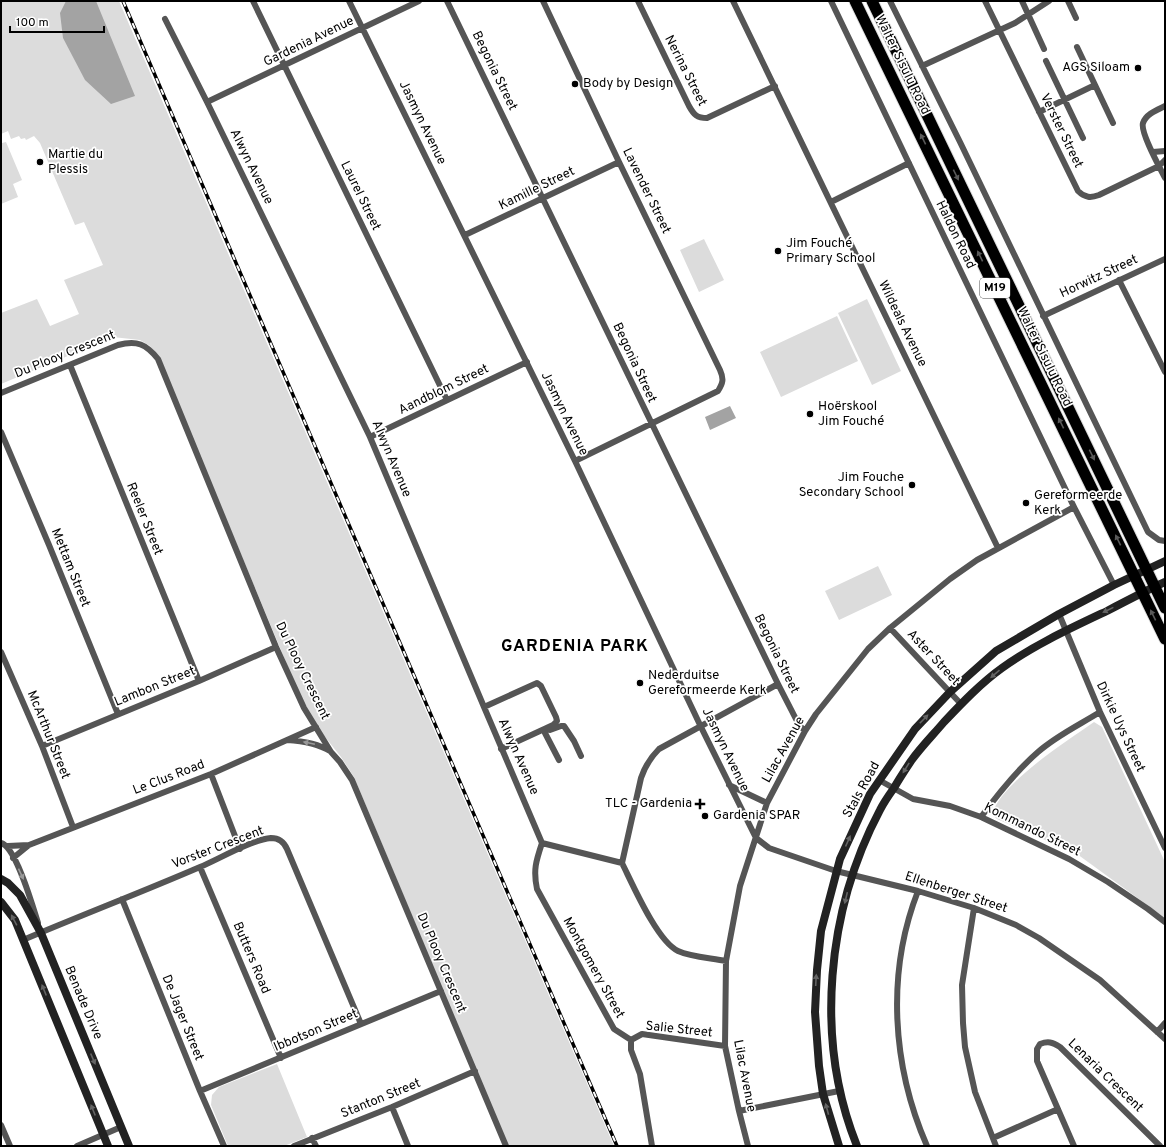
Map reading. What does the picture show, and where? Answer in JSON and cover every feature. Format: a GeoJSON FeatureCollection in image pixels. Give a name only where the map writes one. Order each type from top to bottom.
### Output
{"type":"FeatureCollection","features":[{"type":"Feature","properties":{"kind":"highway","name":"Walter Sisulu Road"},"geometry":{"type":"LineString","coordinates":[[856,1],[1165,639]]}},
{"type":"Feature","properties":{"kind":"highway","name":"Walter Sisulu Road"},"geometry":{"type":"LineString","coordinates":[[872,1],[1134,544],[1147,570],[1160,584],[1165,608]]}},
{"type":"Feature","properties":{"kind":"street","name":"Laurel Street"},"geometry":{"type":"LineString","coordinates":[[253,1],[447,400]]}},
{"type":"Feature","properties":{"kind":"street","name":"Jasmyn Avenue"},"geometry":{"type":"LineString","coordinates":[[349,1],[575,461],[701,727],[756,838]]}},
{"type":"Feature","properties":{"kind":"street","name":"Gardenia Avenue"},"geometry":{"type":"LineString","coordinates":[[207,102],[419,1]]}},
{"type":"Feature","properties":{"kind":"street","name":"Begonia Street"},"geometry":{"type":"LineString","coordinates":[[447,1],[778,684],[799,725],[805,731]]}},
{"type":"Feature","properties":{"kind":"street","name":"Lavender Street"},"geometry":{"type":"LineString","coordinates":[[543,1],[720,370],[723,380],[718,391],[651,424]]}},
{"type":"Feature","properties":{"kind":"street","name":"Nerina Street"},"geometry":{"type":"LineString","coordinates":[[638,1],[689,106],[699,118],[707,118],[775,86]]}},
{"type":"Feature","properties":{"kind":"street","name":"Wildeals Avenue"},"geometry":{"type":"LineString","coordinates":[[733,1],[998,548]]}},
{"type":"Feature","properties":{"kind":"street","name":"Haldon Road"},"geometry":{"type":"LineString","coordinates":[[831,1],[1074,507],[1114,585]]}},
{"type":"Feature","properties":{"kind":"street"},"geometry":{"type":"LineString","coordinates":[[890,1],[960,142],[1148,532],[1153,537],[1165,541]]}},
{"type":"Feature","properties":{"kind":"street","name":"Verster Street"},"geometry":{"type":"LineString","coordinates":[[985,1],[998,31],[1078,191],[1082,195],[1094,197],[1158,166]]}},
{"type":"Feature","properties":{"kind":"street"},"geometry":{"type":"LineString","coordinates":[[1022,1],[1044,49]]}},
{"type":"Feature","properties":{"kind":"street"},"geometry":{"type":"LineString","coordinates":[[922,66],[1015,23],[1049,1]]}},
{"type":"Feature","properties":{"kind":"street"},"geometry":{"type":"LineString","coordinates":[[1068,1],[1076,18]]}},
{"type":"Feature","properties":{"kind":"street","name":"Alwyn Avenue"},"geometry":{"type":"LineString","coordinates":[[165,19],[370,437],[542,842]]}},
{"type":"Feature","properties":{"kind":"street"},"geometry":{"type":"LineString","coordinates":[[1077,47],[1113,123]]}},
{"type":"Feature","properties":{"kind":"street"},"geometry":{"type":"LineString","coordinates":[[1046,61],[1083,138]]}},
{"type":"Feature","properties":{"kind":"street"},"geometry":{"type":"LineString","coordinates":[[1039,112],[1095,85]]}},
{"type":"Feature","properties":{"kind":"street"},"geometry":{"type":"LineString","coordinates":[[1165,106],[1148,116],[1143,125],[1144,132],[1158,166],[1165,178]]}},
{"type":"Feature","properties":{"kind":"street"},"geometry":{"type":"LineString","coordinates":[[1153,152],[1165,151]]}},
{"type":"Feature","properties":{"kind":"street"},"geometry":{"type":"LineString","coordinates":[[1158,166],[1165,160]]}},
{"type":"Feature","properties":{"kind":"street","name":"Kamille Street"},"geometry":{"type":"LineString","coordinates":[[465,236],[619,162]]}},
{"type":"Feature","properties":{"kind":"street"},"geometry":{"type":"LineString","coordinates":[[831,202],[909,163]]}},
{"type":"Feature","properties":{"kind":"street","name":"Horwitz Street"},"geometry":{"type":"LineString","coordinates":[[1043,316],[1165,258]]}},
{"type":"Feature","properties":{"kind":"street"},"geometry":{"type":"LineString","coordinates":[[1119,280],[1165,372]]}},
{"type":"Feature","properties":{"kind":"street","name":"Du Plooy Crescent"},"geometry":{"type":"LineString","coordinates":[[1,393],[128,342],[146,346],[158,358],[276,647],[304,708],[331,752],[352,780],[506,1146]]}},
{"type":"Feature","properties":{"kind":"street","name":"Aandblom Street"},"geometry":{"type":"LineString","coordinates":[[370,437],[526,362]]}},
{"type":"Feature","properties":{"kind":"street","name":"Reeler Street"},"geometry":{"type":"LineString","coordinates":[[70,365],[199,681]]}},
{"type":"Feature","properties":{"kind":"street"},"geometry":{"type":"LineString","coordinates":[[575,461],[651,424]]}},
{"type":"Feature","properties":{"kind":"street","name":"Mettam Street"},"geometry":{"type":"LineString","coordinates":[[1,432],[50,545],[118,714]]}},
{"type":"Feature","properties":{"kind":"street","name":"Lilac Avenue"},"geometry":{"type":"LineString","coordinates":[[748,1146],[725,1046],[726,960],[740,886],[767,803],[805,731],[816,714],[868,650],[890,628],[950,579],[977,560],[1074,507]]}},
{"type":"Feature","properties":{"kind":"street","name":"Stals Road"},"geometry":{"type":"LineString","coordinates":[[839,1146],[823,1094],[816,1039],[816,970],[821,931],[836,871],[857,821],[879,780],[914,728],[950,692],[996,651],[1059,614],[1114,585],[1165,561]]}},
{"type":"Feature","properties":{"kind":"street","name":"Stals Road"},"geometry":{"type":"LineString","coordinates":[[857,1146],[839,1091],[833,1052],[831,1014],[832,984],[839,928],[852,874],[880,809],[911,761],[961,704],[1001,669],[1027,652],[1066,630],[1160,584]]}},
{"type":"Feature","properties":{"kind":"street","name":"Dirkie Uys Street"},"geometry":{"type":"LineString","coordinates":[[1059,614],[1100,712],[1165,848]]}},
{"type":"Feature","properties":{"kind":"street","name":"Aster Street"},"geometry":{"type":"LineString","coordinates":[[890,628],[961,704]]}},
{"type":"Feature","properties":{"kind":"street","name":"Lambon Street"},"geometry":{"type":"LineString","coordinates":[[42,746],[199,681],[276,647]]}},
{"type":"Feature","properties":{"kind":"street","name":"McArthur Street"},"geometry":{"type":"LineString","coordinates":[[1,652],[42,746],[73,827]]}},
{"type":"Feature","properties":{"kind":"street"},"geometry":{"type":"LineString","coordinates":[[484,707],[537,683],[542,686],[556,717],[557,721],[553,725],[502,750]]}},
{"type":"Feature","properties":{"kind":"street"},"geometry":{"type":"LineString","coordinates":[[726,960],[678,951],[666,942],[658,931],[622,863],[641,778],[647,762],[659,749],[778,684]]}},
{"type":"Feature","properties":{"kind":"street"},"geometry":{"type":"LineString","coordinates":[[981,817],[1006,784],[1038,752],[1100,712]]}},
{"type":"Feature","properties":{"kind":"street"},"geometry":{"type":"LineString","coordinates":[[502,750],[560,726],[564,726],[574,741],[581,756]]}},
{"type":"Feature","properties":{"kind":"street","name":"Le Clus Road"},"geometry":{"type":"LineString","coordinates":[[13,858],[29,845],[211,774],[316,727]]}},
{"type":"Feature","properties":{"kind":"street"},"geometry":{"type":"LineString","coordinates":[[545,733],[559,760]]}},
{"type":"Feature","properties":{"kind":"street"},"geometry":{"type":"LineString","coordinates":[[285,740],[309,742],[324,747],[331,752]]}},
{"type":"Feature","properties":{"kind":"street"},"geometry":{"type":"LineString","coordinates":[[211,774],[240,849]]}},
{"type":"Feature","properties":{"kind":"street","name":"Kommando Street"},"geometry":{"type":"LineString","coordinates":[[879,780],[913,799],[950,806],[981,817],[1069,859],[1108,882],[1165,922]]}},
{"type":"Feature","properties":{"kind":"street"},"geometry":{"type":"LineString","coordinates":[[729,784],[767,803]]}},
{"type":"Feature","properties":{"kind":"street","name":"Vorster Crescent"},"geometry":{"type":"LineString","coordinates":[[23,940],[240,849],[269,838],[275,838],[285,844],[361,1024]]}},
{"type":"Feature","properties":{"kind":"street","name":"Ellenberger Street"},"geometry":{"type":"LineString","coordinates":[[756,838],[769,848],[836,871],[918,891],[974,908],[1016,925],[1039,938],[1100,980],[1165,1039]]}},
{"type":"Feature","properties":{"kind":"street"},"geometry":{"type":"LineString","coordinates":[[542,842],[622,863]]}},
{"type":"Feature","properties":{"kind":"street","name":"Montgomery Street"},"geometry":{"type":"LineString","coordinates":[[542,842],[535,863],[534,876],[537,889],[614,1029],[631,1040]]}},
{"type":"Feature","properties":{"kind":"street"},"geometry":{"type":"LineString","coordinates":[[1,843],[8,846],[29,894],[41,933]]}},
{"type":"Feature","properties":{"kind":"street","name":"Le Clus Road"},"geometry":{"type":"LineString","coordinates":[[8,846],[29,845]]}},
{"type":"Feature","properties":{"kind":"street","name":"Butters Road"},"geometry":{"type":"LineString","coordinates":[[200,867],[281,1058]]}},
{"type":"Feature","properties":{"kind":"street","name":"Benade Drive"},"geometry":{"type":"LineString","coordinates":[[1,879],[20,894],[41,933],[129,1146]]}},
{"type":"Feature","properties":{"kind":"street"},"geometry":{"type":"LineString","coordinates":[[918,891],[911,908],[900,958],[897,1010],[906,1086],[927,1146]]}},
{"type":"Feature","properties":{"kind":"street","name":"De Jager Street"},"geometry":{"type":"LineString","coordinates":[[122,898],[200,1091],[224,1146]]}},
{"type":"Feature","properties":{"kind":"street"},"geometry":{"type":"LineString","coordinates":[[1,902],[15,920],[108,1146]]}},
{"type":"Feature","properties":{"kind":"street"},"geometry":{"type":"LineString","coordinates":[[974,908],[962,985],[965,1047],[975,1092],[996,1146]]}},
{"type":"Feature","properties":{"kind":"street","name":"Ibbotson Street"},"geometry":{"type":"LineString","coordinates":[[200,1091],[441,991]]}},
{"type":"Feature","properties":{"kind":"street"},"geometry":{"type":"LineString","coordinates":[[1157,1032],[1165,1023]]}},
{"type":"Feature","properties":{"kind":"street","name":"Salie Street"},"geometry":{"type":"LineString","coordinates":[[631,1040],[642,1034],[725,1046]]}},
{"type":"Feature","properties":{"kind":"street"},"geometry":{"type":"LineString","coordinates":[[631,1040],[631,1050],[640,1074],[652,1146]]}},
{"type":"Feature","properties":{"kind":"street","name":"Lenaria Crescent"},"geometry":{"type":"LineString","coordinates":[[1074,1146],[1037,1061],[1037,1050],[1040,1044],[1053,1042],[1060,1047],[1161,1146],[1165,1144]]}},
{"type":"Feature","properties":{"kind":"street","name":"Stanton Street"},"geometry":{"type":"LineString","coordinates":[[294,1146],[392,1107],[475,1071]]}},
{"type":"Feature","properties":{"kind":"street"},"geometry":{"type":"LineString","coordinates":[[739,1111],[839,1091]]}},
{"type":"Feature","properties":{"kind":"street"},"geometry":{"type":"LineString","coordinates":[[392,1107],[408,1146]]}},
{"type":"Feature","properties":{"kind":"street"},"geometry":{"type":"LineString","coordinates":[[993,1138],[1058,1109]]}},
{"type":"Feature","properties":{"kind":"street"},"geometry":{"type":"LineString","coordinates":[[1,1125],[10,1146]]}},
{"type":"Feature","properties":{"kind":"street"},"geometry":{"type":"LineString","coordinates":[[77,1146],[121,1128]]}},
{"type":"Feature","properties":{"kind":"street"},"geometry":{"type":"LineString","coordinates":[[312,1138],[316,1146]]}},
{"type":"Feature","properties":{"kind":"shaded area"},"geometry":{"type":"Polygon","coordinates":[[[1,1],[119,1],[614,1146],[508,1146],[354,777],[306,710],[159,358],[150,346],[140,340],[113,337],[1,384],[1,313],[37,299],[50,326],[79,314],[64,280],[103,265],[84,222],[75,225],[40,143],[34,136],[26,140],[25,138],[21,139],[19,136],[11,139],[8,131],[1,134],[1,1]]]}},
{"type":"Feature","properties":{"kind":"shaded area"},"geometry":{"type":"Polygon","coordinates":[[[66,1],[96,1],[135,96],[111,104],[85,80],[63,38],[60,13],[66,1]]]}},
{"type":"Feature","properties":{"kind":"shaded area"},"geometry":{"type":"Polygon","coordinates":[[[1,141],[2,143],[6,142],[22,180],[13,184],[18,197],[1,204],[1,141]]]}},
{"type":"Feature","properties":{"kind":"shaded area"},"geometry":{"type":"Polygon","coordinates":[[[704,239],[724,280],[699,292],[680,250],[704,239]]]}},
{"type":"Feature","properties":{"kind":"shaded area"},"geometry":{"type":"Polygon","coordinates":[[[867,299],[901,371],[872,385],[838,313],[867,299]]]}},
{"type":"Feature","properties":{"kind":"shaded area"},"geometry":{"type":"Polygon","coordinates":[[[837,316],[858,361],[781,397],[760,352],[837,316]]]}},
{"type":"Feature","properties":{"kind":"shaded area"},"geometry":{"type":"Polygon","coordinates":[[[730,406],[736,418],[710,430],[705,417],[730,406]]]}},
{"type":"Feature","properties":{"kind":"shaded area"},"geometry":{"type":"Polygon","coordinates":[[[878,566],[892,595],[839,620],[825,591],[878,566]]]}},
{"type":"Feature","properties":{"kind":"shaded area"},"geometry":{"type":"Polygon","coordinates":[[[1094,722],[1102,727],[1165,862],[1165,918],[1077,854],[997,819],[992,814],[998,801],[1022,776],[1052,751],[1094,722]]]}},
{"type":"Feature","properties":{"kind":"shaded area"},"geometry":{"type":"Polygon","coordinates":[[[277,1064],[307,1137],[284,1146],[228,1146],[211,1105],[212,1095],[219,1087],[277,1064]]]}},
{"type":"Feature","properties":{"kind":"railway"},"geometry":{"type":"LineString","coordinates":[[123,1],[617,1146]]}},
{"type":"Feature","properties":{"kind":"place","name":"AGS Siloam"},"geometry":{"type":"Point","coordinates":[1138,68]}},
{"type":"Feature","properties":{"kind":"place","name":"Body by Design"},"geometry":{"type":"Point","coordinates":[575,84]}},
{"type":"Feature","properties":{"kind":"place","name":"Martie du Plessis"},"geometry":{"type":"Point","coordinates":[40,162]}},
{"type":"Feature","properties":{"kind":"place","name":"Jim Fouché Primary School"},"geometry":{"type":"Point","coordinates":[778,251]}},
{"type":"Feature","properties":{"kind":"place","name":"Hoërskool Jim Fouché"},"geometry":{"type":"Point","coordinates":[810,414]}},
{"type":"Feature","properties":{"kind":"place","name":"Jim Fouche Secondary School"},"geometry":{"type":"Point","coordinates":[912,485]}},
{"type":"Feature","properties":{"kind":"place","name":"Gereformeerde Kerk"},"geometry":{"type":"Point","coordinates":[1026,503]}},
{"type":"Feature","properties":{"kind":"place","name":"Nederduitse Gereformeerde Kerk"},"geometry":{"type":"Point","coordinates":[640,683]}},
{"type":"Feature","properties":{"kind":"place","name":"TLC - Gardenia"},"geometry":{"type":"Point","coordinates":[700,804]}},
{"type":"Feature","properties":{"kind":"place","name":"Gardenia SPAR"},"geometry":{"type":"Point","coordinates":[705,816]}},
{"type":"Feature","properties":{"kind":"district","name":"GARDENIA PARK"},"geometry":{"type":"Point","coordinates":[575,647]}}]}
